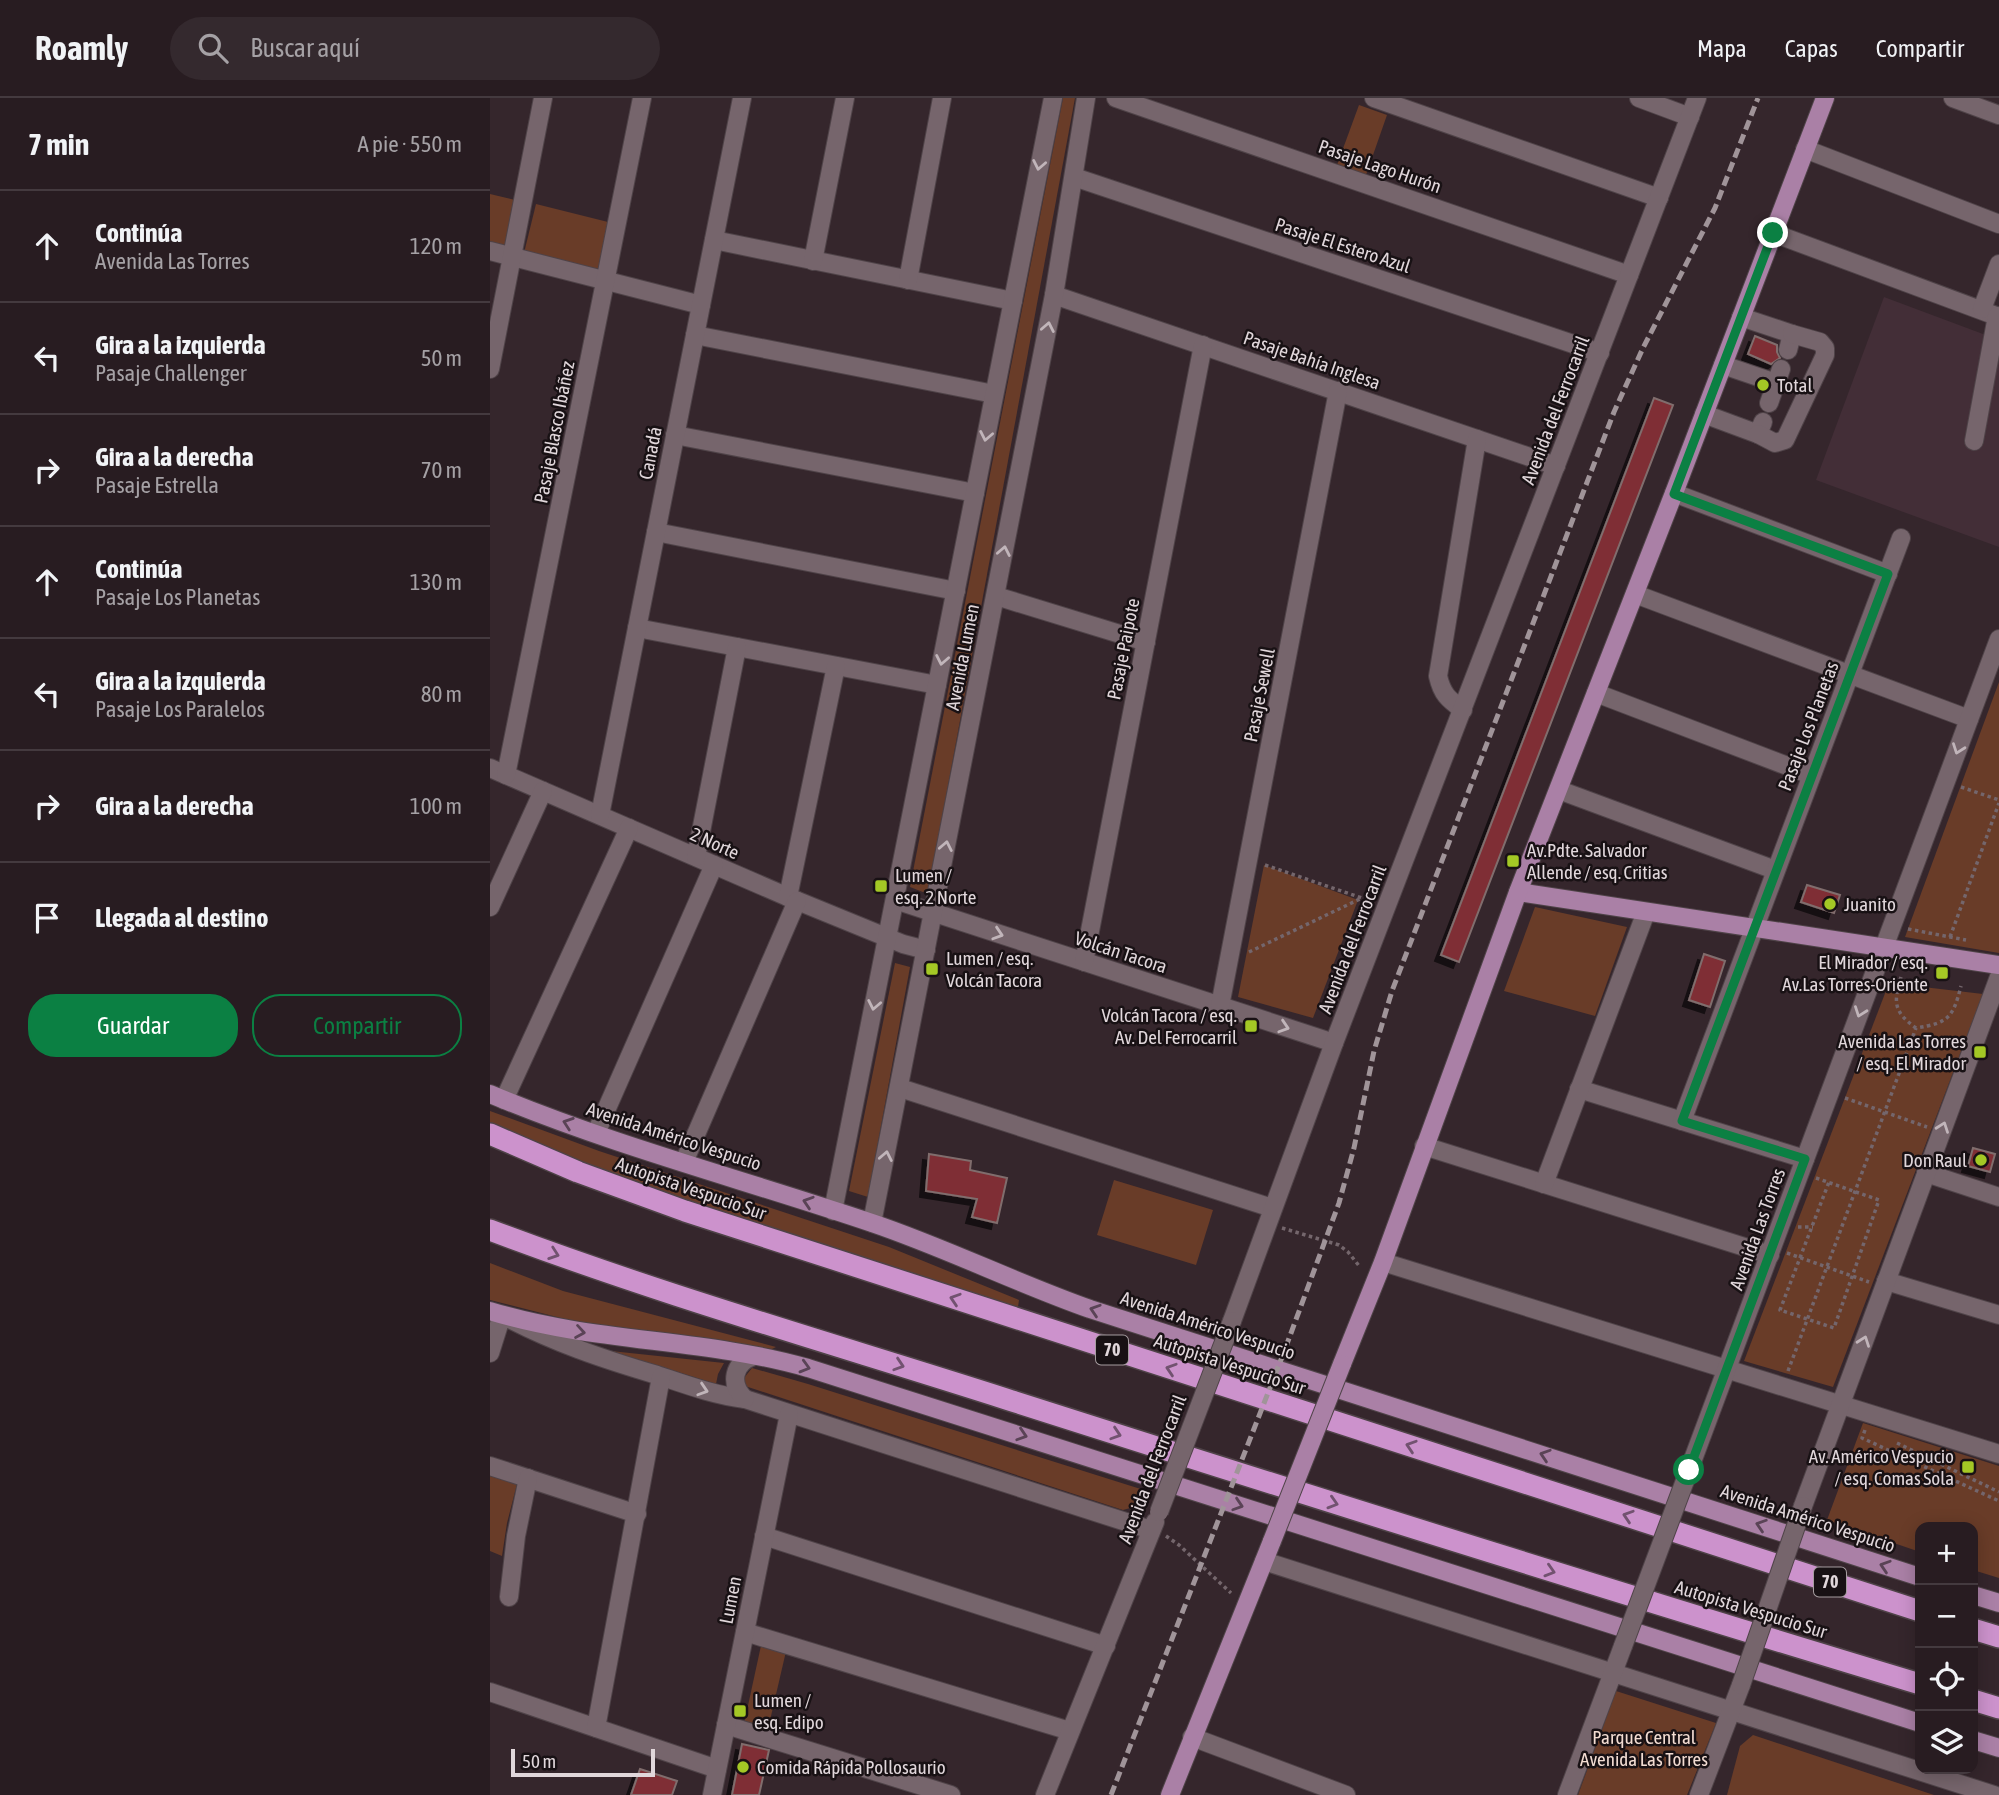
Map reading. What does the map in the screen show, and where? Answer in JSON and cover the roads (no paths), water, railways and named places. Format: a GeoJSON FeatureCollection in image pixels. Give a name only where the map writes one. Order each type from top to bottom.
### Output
{"type":"FeatureCollection","features":[{"type":"Feature","properties":{"kind":"highway","name":"Autopista Vespucio Sur"},"geometry":{"type":"LineString","coordinates":[[490,1134],[578,1172],[685,1212],[1915,1609]]}},
{"type":"Feature","properties":{"kind":"highway","name":"Autopista Vespucio Sur"},"geometry":{"type":"LineString","coordinates":[[490,1230],[613,1275],[1612,1591],[1915,1682]]}},
{"type":"Feature","properties":{"kind":"highway"},"geometry":{"type":"LineString","coordinates":[[1978,1631],[1999,1637]]}},
{"type":"Feature","properties":{"kind":"highway"},"geometry":{"type":"LineString","coordinates":[[1978,1702],[1999,1708]]}},
{"type":"Feature","properties":{"kind":"main road"},"geometry":{"type":"LineString","coordinates":[[1170,1795],[1375,1281],[1518,892],[1825,98]]}},
{"type":"Feature","properties":{"kind":"main road"},"geometry":{"type":"LineString","coordinates":[[1518,892],[1999,965]]}},
{"type":"Feature","properties":{"kind":"main road","name":"Avenida Américo Vespucio"},"geometry":{"type":"LineString","coordinates":[[497,1097],[596,1133],[872,1223],[1090,1309],[1915,1575]]}},
{"type":"Feature","properties":{"kind":"main road"},"geometry":{"type":"LineString","coordinates":[[496,1313],[591,1334],[781,1360],[1915,1721]]}},
{"type":"Feature","properties":{"kind":"main road"},"geometry":{"type":"LineString","coordinates":[[1978,1597],[1999,1603]]}},
{"type":"Feature","properties":{"kind":"main road"},"geometry":{"type":"LineString","coordinates":[[1978,1742],[1999,1748]]}},
{"type":"Feature","properties":{"kind":"street"},"geometry":{"type":"LineString","coordinates":[[490,369],[544,98]]}},
{"type":"Feature","properties":{"kind":"street","name":"Pasaje Blasco Ibáñez"},"geometry":{"type":"LineString","coordinates":[[498,771],[642,98]]}},
{"type":"Feature","properties":{"kind":"street","name":"Canadá"},"geometry":{"type":"LineString","coordinates":[[600,815],[741,98]]}},
{"type":"Feature","properties":{"kind":"street"},"geometry":{"type":"LineString","coordinates":[[813,261],[845,98]]}},
{"type":"Feature","properties":{"kind":"street"},"geometry":{"type":"LineString","coordinates":[[908,280],[942,98]]}},
{"type":"Feature","properties":{"kind":"street","name":"Avenida Lumen"},"geometry":{"type":"LineString","coordinates":[[833,1210],[1053,98]]}},
{"type":"Feature","properties":{"kind":"street","name":"Avenida Lumen"},"geometry":{"type":"LineString","coordinates":[[872,1223],[1054,295],[1086,98]]}},
{"type":"Feature","properties":{"kind":"street","name":"Pasaje Lago Hurón"},"geometry":{"type":"LineString","coordinates":[[1116,98],[1629,275]]}},
{"type":"Feature","properties":{"kind":"street"},"geometry":{"type":"LineString","coordinates":[[1374,98],[1659,198]]}},
{"type":"Feature","properties":{"kind":"street"},"geometry":{"type":"LineString","coordinates":[[1639,98],[1690,117]]}},
{"type":"Feature","properties":{"kind":"street","name":"Avenida del Ferrocarril"},"geometry":{"type":"LineString","coordinates":[[1045,1795],[1159,1512],[1334,1043],[1697,98]]}},
{"type":"Feature","properties":{"kind":"street"},"geometry":{"type":"LineString","coordinates":[[1953,98],[1999,115]]}},
{"type":"Feature","properties":{"kind":"street"},"geometry":{"type":"LineString","coordinates":[[1805,149],[1999,224]]}},
{"type":"Feature","properties":{"kind":"street","name":"Pasaje El Estero Azul"},"geometry":{"type":"LineString","coordinates":[[1074,177],[1600,353]]}},
{"type":"Feature","properties":{"kind":"street"},"geometry":{"type":"LineString","coordinates":[[1773,233],[1993,314]]}},
{"type":"Feature","properties":{"kind":"street"},"geometry":{"type":"LineString","coordinates":[[713,240],[1013,301]]}},
{"type":"Feature","properties":{"kind":"street"},"geometry":{"type":"LineString","coordinates":[[490,251],[701,305]]}},
{"type":"Feature","properties":{"kind":"street"},"geometry":{"type":"LineString","coordinates":[[1974,442],[1999,264]]}},
{"type":"Feature","properties":{"kind":"street","name":"Pasaje Bahía Inglesa"},"geometry":{"type":"LineString","coordinates":[[1054,295],[1556,466]]}},
{"type":"Feature","properties":{"kind":"street"},"geometry":{"type":"LineString","coordinates":[[1704,414],[1760,428],[1775,443],[1785,440],[1825,355],[1825,348],[1819,342],[1790,342],[1741,317]]}},
{"type":"Feature","properties":{"kind":"street"},"geometry":{"type":"LineString","coordinates":[[695,335],[995,394]]}},
{"type":"Feature","properties":{"kind":"street","name":"Pasaje Paipote"},"geometry":{"type":"LineString","coordinates":[[1084,962],[1203,345]]}},
{"type":"Feature","properties":{"kind":"street"},"geometry":{"type":"LineString","coordinates":[[1723,365],[1779,376],[1769,403]]}},
{"type":"Feature","properties":{"kind":"street","name":"Pasaje Sewell"},"geometry":{"type":"LineString","coordinates":[[1220,1006],[1338,391]]}},
{"type":"Feature","properties":{"kind":"street"},"geometry":{"type":"LineString","coordinates":[[675,435],[975,492]]}},
{"type":"Feature","properties":{"kind":"street"},"geometry":{"type":"LineString","coordinates":[[1462,710],[1445,697],[1438,676],[1477,439]]}},
{"type":"Feature","properties":{"kind":"street"},"geometry":{"type":"LineString","coordinates":[[1674,494],[1888,574]]}},
{"type":"Feature","properties":{"kind":"street"},"geometry":{"type":"LineString","coordinates":[[656,532],[956,591]]}},
{"type":"Feature","properties":{"kind":"street","name":"Pasaje Los Planetas"},"geometry":{"type":"LineString","coordinates":[[1682,1121],[1901,538]]}},
{"type":"Feature","properties":{"kind":"street"},"geometry":{"type":"LineString","coordinates":[[1635,594],[1969,719]]}},
{"type":"Feature","properties":{"kind":"street"},"geometry":{"type":"LineString","coordinates":[[996,596],[1146,642]]}},
{"type":"Feature","properties":{"kind":"street"},"geometry":{"type":"LineString","coordinates":[[637,628],[937,685]]}},
{"type":"Feature","properties":{"kind":"street","name":"Avenida Las Torres"},"geometry":{"type":"LineString","coordinates":[[1567,1795],[1999,639]]}},
{"type":"Feature","properties":{"kind":"street"},"geometry":{"type":"LineString","coordinates":[[696,857],[737,647]]}},
{"type":"Feature","properties":{"kind":"street"},"geometry":{"type":"LineString","coordinates":[[684,1162],[793,899],[836,666]]}},
{"type":"Feature","properties":{"kind":"street"},"geometry":{"type":"LineString","coordinates":[[1596,693],[1811,775]]}},
{"type":"Feature","properties":{"kind":"street","name":"2 Norte"},"geometry":{"type":"LineString","coordinates":[[498,771],[793,899],[888,938],[926,950]]}},
{"type":"Feature","properties":{"kind":"street"},"geometry":{"type":"LineString","coordinates":[[1559,790],[1775,870]]}},
{"type":"Feature","properties":{"kind":"street"},"geometry":{"type":"LineString","coordinates":[[490,907],[543,791]]}},
{"type":"Feature","properties":{"kind":"street"},"geometry":{"type":"LineString","coordinates":[[497,1097],[629,828]]}},
{"type":"Feature","properties":{"kind":"street"},"geometry":{"type":"LineString","coordinates":[[596,1133],[714,865]]}},
{"type":"Feature","properties":{"kind":"street","name":"Volcán Tacora"},"geometry":{"type":"LineString","coordinates":[[895,900],[1334,1043]]}},
{"type":"Feature","properties":{"kind":"street"},"geometry":{"type":"LineString","coordinates":[[1544,1184],[1646,912]]}},
{"type":"Feature","properties":{"kind":"street"},"geometry":{"type":"LineString","coordinates":[[1699,1795],[1741,1685],[1802,1506],[1999,977]]}},
{"type":"Feature","properties":{"kind":"street"},"geometry":{"type":"LineString","coordinates":[[900,1088],[1270,1216]]}},
{"type":"Feature","properties":{"kind":"street"},"geometry":{"type":"LineString","coordinates":[[1579,1089],[1682,1121],[1802,1166]]}},
{"type":"Feature","properties":{"kind":"street"},"geometry":{"type":"LineString","coordinates":[[1424,1146],[1771,1251]]}},
{"type":"Feature","properties":{"kind":"street"},"geometry":{"type":"LineString","coordinates":[[1926,1173],[1999,1197]]}},
{"type":"Feature","properties":{"kind":"street"},"geometry":{"type":"LineString","coordinates":[[1382,1262],[1999,1454]]}},
{"type":"Feature","properties":{"kind":"street"},"geometry":{"type":"LineString","coordinates":[[1885,1284],[1999,1315]]}},
{"type":"Feature","properties":{"kind":"street"},"geometry":{"type":"LineString","coordinates":[[490,1353],[496,1313],[570,1348],[712,1394],[745,1399],[1151,1530]]}},
{"type":"Feature","properties":{"kind":"street"},"geometry":{"type":"LineString","coordinates":[[745,1399],[737,1388],[735,1375],[741,1362],[754,1356]]}},
{"type":"Feature","properties":{"kind":"street"},"geometry":{"type":"LineString","coordinates":[[596,1728],[661,1377]]}},
{"type":"Feature","properties":{"kind":"street","name":"Lumen"},"geometry":{"type":"LineString","coordinates":[[712,1795],[789,1414]]}},
{"type":"Feature","properties":{"kind":"street"},"geometry":{"type":"LineString","coordinates":[[490,1466],[637,1514]]}},
{"type":"Feature","properties":{"kind":"street"},"geometry":{"type":"LineString","coordinates":[[509,1597],[516,1536],[528,1478]]}},
{"type":"Feature","properties":{"kind":"street"},"geometry":{"type":"LineString","coordinates":[[764,1536],[1106,1646]]}},
{"type":"Feature","properties":{"kind":"street"},"geometry":{"type":"LineString","coordinates":[[1264,1561],[1994,1795]]}},
{"type":"Feature","properties":{"kind":"street"},"geometry":{"type":"LineString","coordinates":[[745,1632],[1070,1731]]}},
{"type":"Feature","properties":{"kind":"street"},"geometry":{"type":"LineString","coordinates":[[490,1692],[717,1769]]}},
{"type":"Feature","properties":{"kind":"street"},"geometry":{"type":"LineString","coordinates":[[726,1725],[951,1795]]}},
{"type":"Feature","properties":{"kind":"street"},"geometry":{"type":"LineString","coordinates":[[1192,1737],[1346,1795]]}},
{"type":"Feature","properties":{"kind":"railway"},"geometry":{"type":"LineString","coordinates":[[1111,1795],[1284,1352],[1339,1203],[1354,1148],[1374,1051],[1392,991],[1614,412],[1643,348],[1715,208],[1758,98]]}},
{"type":"Feature","properties":{"kind":"place","name":"Total"},"geometry":{"type":"Point","coordinates":[1763,385]}},
{"type":"Feature","properties":{"kind":"place","name":"Av.Pdte. Salvador Allende / esq. Critias"},"geometry":{"type":"Point","coordinates":[1513,861]}},
{"type":"Feature","properties":{"kind":"place","name":"Lumen / esq. 2 Norte"},"geometry":{"type":"Point","coordinates":[881,886]}},
{"type":"Feature","properties":{"kind":"place","name":"Juanito"},"geometry":{"type":"Point","coordinates":[1830,904]}},
{"type":"Feature","properties":{"kind":"place","name":"Lumen / esq. Volcán Tacora"},"geometry":{"type":"Point","coordinates":[932,969]}},
{"type":"Feature","properties":{"kind":"place","name":"El Mirador / esq. Av.Las Torres-Oriente"},"geometry":{"type":"Point","coordinates":[1942,973]}},
{"type":"Feature","properties":{"kind":"place","name":"Volcán Tacora / esq. Av. Del Ferrocarril"},"geometry":{"type":"Point","coordinates":[1251,1026]}},
{"type":"Feature","properties":{"kind":"place","name":"Avenida Las Torres / esq. El Mirador"},"geometry":{"type":"Point","coordinates":[1980,1052]}},
{"type":"Feature","properties":{"kind":"place","name":"Don Raul"},"geometry":{"type":"Point","coordinates":[1981,1160]}},
{"type":"Feature","properties":{"kind":"place","name":"Av. Américo Vespucio / esq. Comas Sola"},"geometry":{"type":"Point","coordinates":[1968,1467]}},
{"type":"Feature","properties":{"kind":"place","name":"Lumen / esq. Edipo"},"geometry":{"type":"Point","coordinates":[740,1711]}},
{"type":"Feature","properties":{"kind":"place","name":"Comida Rápida Pollosaurio"},"geometry":{"type":"Point","coordinates":[743,1767]}},
{"type":"Feature","properties":{"kind":"park label","name":"Parque Central Avenida Las Torres"},"geometry":{"type":"Point","coordinates":[1644,1748]}}]}
